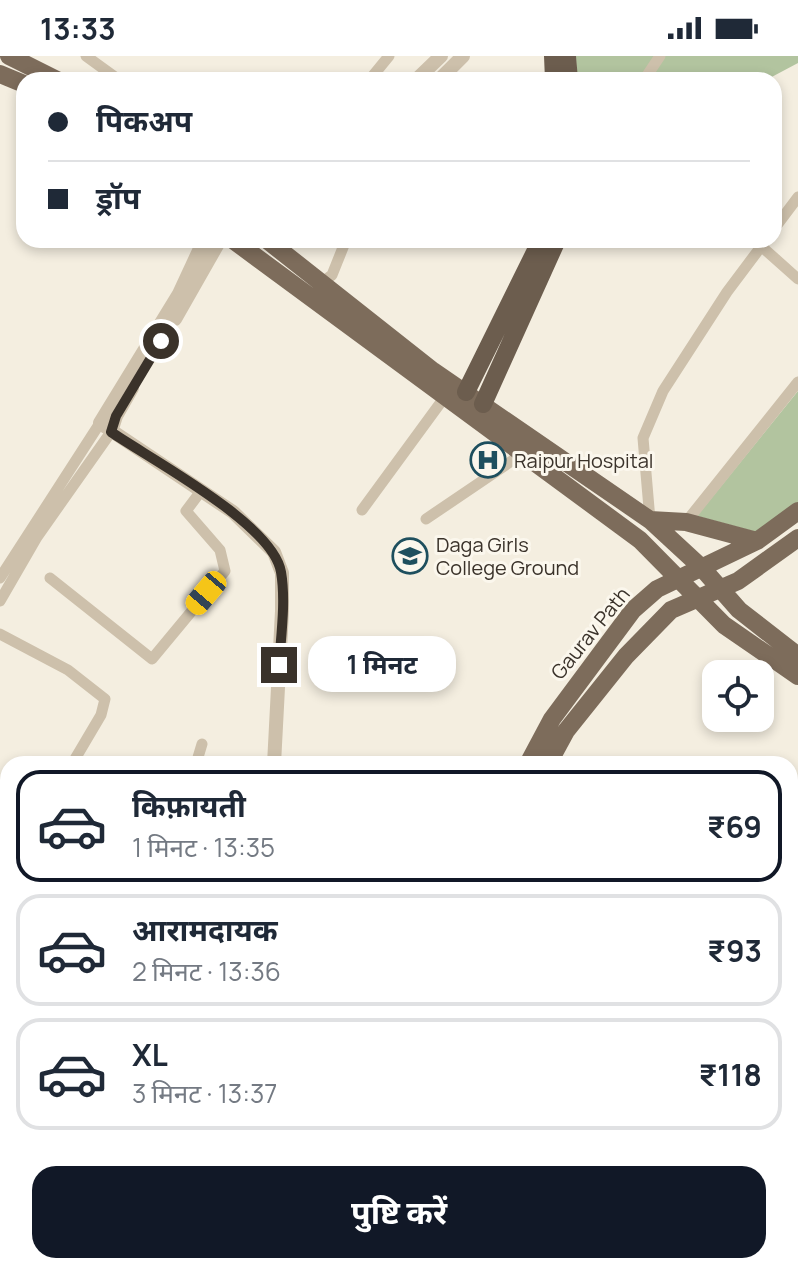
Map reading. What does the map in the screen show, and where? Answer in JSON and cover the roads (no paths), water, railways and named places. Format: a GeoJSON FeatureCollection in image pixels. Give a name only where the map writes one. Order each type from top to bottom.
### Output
{"type":"FeatureCollection","features":[{"type":"Feature","properties":{"kind":"highway"},"geometry":{"type":"LineString","coordinates":[[466,392],[537,248]]}},
{"type":"Feature","properties":{"kind":"highway"},"geometry":{"type":"LineString","coordinates":[[483,404],[553,248]]}},
{"type":"Feature","properties":{"kind":"main road"},"geometry":{"type":"LineString","coordinates":[[9,56],[41,72]]}},
{"type":"Feature","properties":{"kind":"main road"},"geometry":{"type":"LineString","coordinates":[[244,248],[647,547],[724,625],[798,676]]}},
{"type":"Feature","properties":{"kind":"main road"},"geometry":{"type":"LineString","coordinates":[[277,248],[433,371],[650,520],[702,568],[739,610],[798,656]]}},
{"type":"Feature","properties":{"kind":"main road","name":"Gaurav Path"},"geometry":{"type":"LineString","coordinates":[[532,756],[552,719],[633,610],[657,589],[757,541],[798,511]]}},
{"type":"Feature","properties":{"kind":"main road"},"geometry":{"type":"LineString","coordinates":[[650,520],[686,522],[757,541]]}},
{"type":"Feature","properties":{"kind":"main road"},"geometry":{"type":"LineString","coordinates":[[552,756],[566,731],[626,656],[671,610],[738,581],[798,538]]}},
{"type":"Feature","properties":{"kind":"main road"},"geometry":{"type":"LineString","coordinates":[[633,610],[653,573],[647,547]]}},
{"type":"Feature","properties":{"kind":"street"},"geometry":{"type":"LineString","coordinates":[[86,56],[108,72]]}},
{"type":"Feature","properties":{"kind":"street"},"geometry":{"type":"LineString","coordinates":[[376,72],[389,56]]}},
{"type":"Feature","properties":{"kind":"street"},"geometry":{"type":"LineString","coordinates":[[424,72],[441,56]]}},
{"type":"Feature","properties":{"kind":"street"},"geometry":{"type":"LineString","coordinates":[[447,72],[463,56]]}},
{"type":"Feature","properties":{"kind":"street"},"geometry":{"type":"LineString","coordinates":[[782,218],[798,197]]}},
{"type":"Feature","properties":{"kind":"street"},"geometry":{"type":"LineString","coordinates":[[0,601],[106,427],[179,294],[200,248]]}},
{"type":"Feature","properties":{"kind":"street"},"geometry":{"type":"LineString","coordinates":[[0,578],[116,416],[216,248]]}},
{"type":"Feature","properties":{"kind":"street"},"geometry":{"type":"LineString","coordinates":[[320,284],[332,275],[343,248]]}},
{"type":"Feature","properties":{"kind":"street"},"geometry":{"type":"LineString","coordinates":[[650,520],[643,438],[663,391],[727,292],[760,248]]}},
{"type":"Feature","properties":{"kind":"street"},"geometry":{"type":"LineString","coordinates":[[769,248],[798,279]]}},
{"type":"Feature","properties":{"kind":"street"},"geometry":{"type":"LineString","coordinates":[[686,522],[798,382]]}},
{"type":"Feature","properties":{"kind":"street"},"geometry":{"type":"LineString","coordinates":[[362,510],[444,398]]}},
{"type":"Feature","properties":{"kind":"street"},"geometry":{"type":"LineString","coordinates":[[106,427],[233,512],[274,552],[282,573],[274,756]]}},
{"type":"Feature","properties":{"kind":"street"},"geometry":{"type":"LineString","coordinates":[[426,519],[522,454]]}},
{"type":"Feature","properties":{"kind":"street"},"geometry":{"type":"LineString","coordinates":[[50,578],[152,659],[225,571],[220,550],[186,511],[201,491]]}},
{"type":"Feature","properties":{"kind":"street"},"geometry":{"type":"LineString","coordinates":[[0,634],[68,670],[105,699],[101,715],[77,756]]}},
{"type":"Feature","properties":{"kind":"street"},"geometry":{"type":"LineString","coordinates":[[198,756],[202,744]]}},
{"type":"Feature","properties":{"kind":"place","name":"Raipur Hospital"},"geometry":{"type":"Point","coordinates":[488,460]}},
{"type":"Feature","properties":{"kind":"place","name":"Daga Girls College Ground"},"geometry":{"type":"Point","coordinates":[410,556]}}]}
